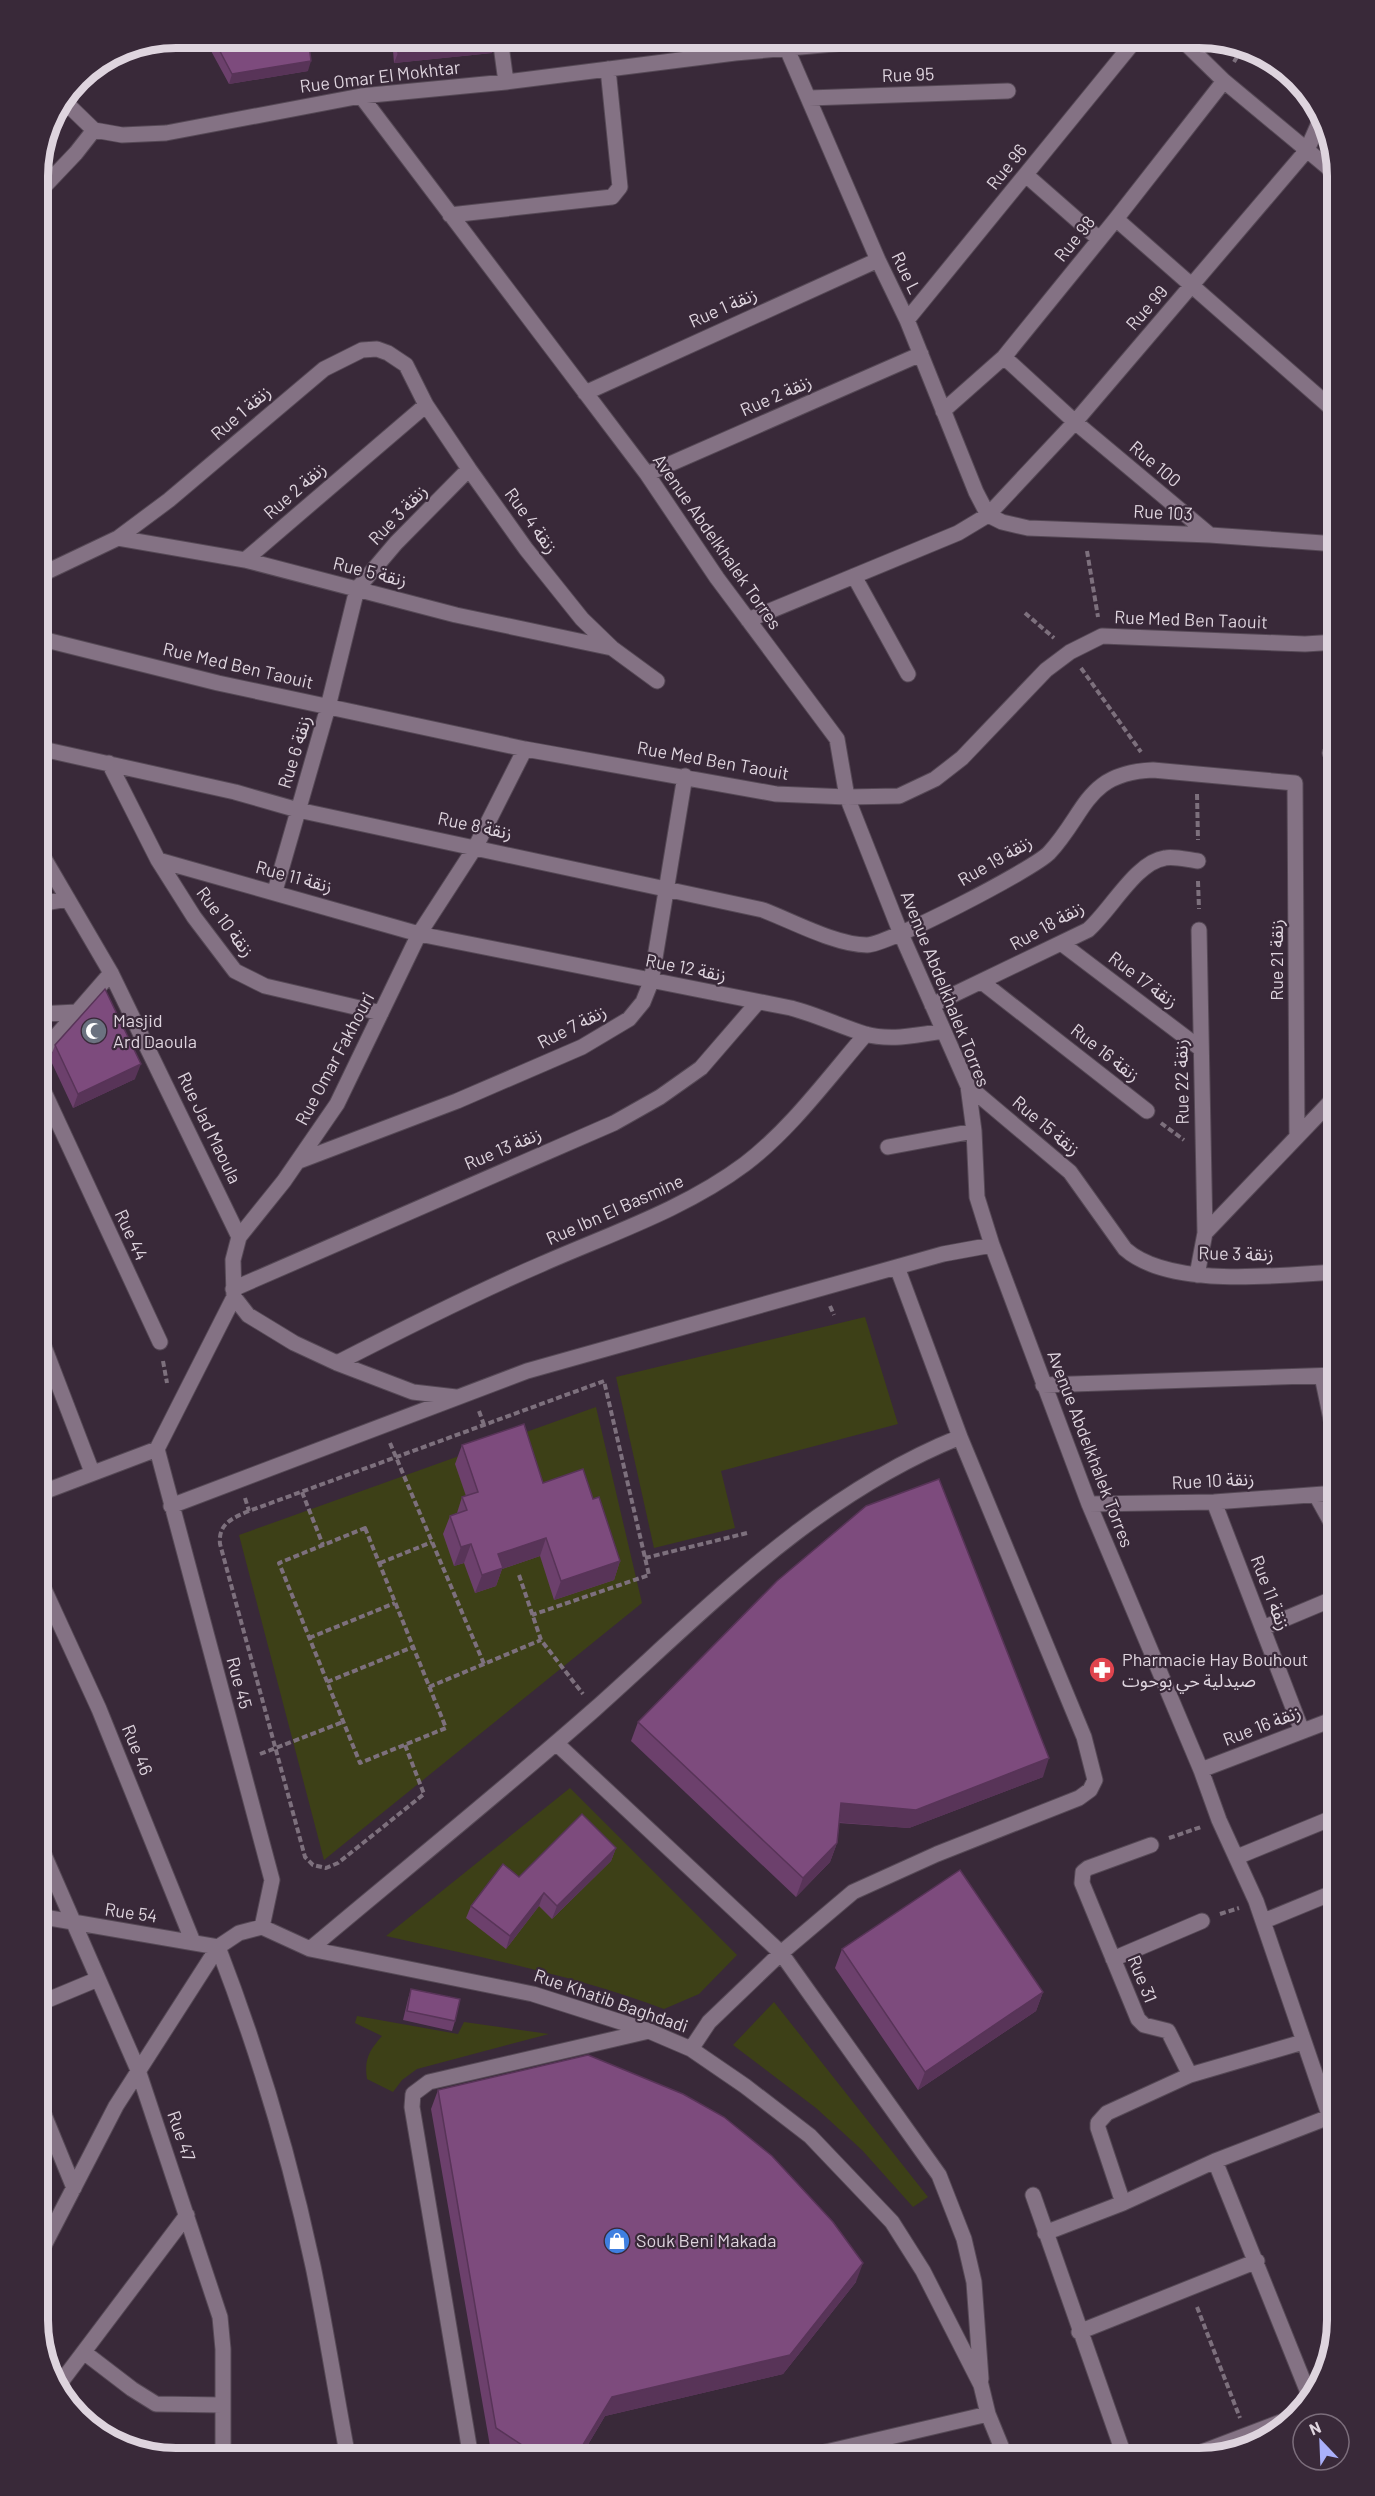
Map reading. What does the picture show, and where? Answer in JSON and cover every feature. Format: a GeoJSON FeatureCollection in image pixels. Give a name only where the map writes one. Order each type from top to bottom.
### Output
{"type":"FeatureCollection","features":[{"type":"Feature","properties":{"kind":"street"},"geometry":{"type":"LineString","coordinates":[[501,48],[506,82]]}},
{"type":"Feature","properties":{"kind":"street","name":"Rue Omar El Mokhtar"},"geometry":{"type":"LineString","coordinates":[[94,130],[122,135],[166,133],[361,96],[506,82],[608,69],[718,48]]}},
{"type":"Feature","properties":{"kind":"street","name":"Rue Omar El Mokhtar"},"geometry":{"type":"LineString","coordinates":[[766,48],[787,50],[806,48]]}},
{"type":"Feature","properties":{"kind":"street","name":"Rue 96"},"geometry":{"type":"LineString","coordinates":[[907,320],[1129,48]]}},
{"type":"Feature","properties":{"kind":"street"},"geometry":{"type":"LineString","coordinates":[[1190,48],[1224,81],[1327,167]]}},
{"type":"Feature","properties":{"kind":"street","name":"Rue L"},"geometry":{"type":"LineString","coordinates":[[787,50],[878,260],[907,320],[976,492],[988,515]]}},
{"type":"Feature","properties":{"kind":"street"},"geometry":{"type":"LineString","coordinates":[[450,215],[612,197],[617,194],[620,187],[608,69]]}},
{"type":"Feature","properties":{"kind":"street","name":"Rue 98"},"geometry":{"type":"LineString","coordinates":[[944,411],[1004,357],[1224,81]]}},
{"type":"Feature","properties":{"kind":"street","name":"Rue 95"},"geometry":{"type":"LineString","coordinates":[[809,98],[1008,91]]}},
{"type":"Feature","properties":{"kind":"street","name":"Avenue Abdelkhalek Torres"},"geometry":{"type":"LineString","coordinates":[[361,96],[647,474],[748,620],[837,740],[846,797],[901,934],[968,1086],[974,1131],[978,1197],[992,1245],[1089,1504],[1201,1770],[1219,1820],[1256,1901],[1327,2111]]}},
{"type":"Feature","properties":{"kind":"street"},"geometry":{"type":"LineString","coordinates":[[48,182],[94,130],[69,106]]}},
{"type":"Feature","properties":{"kind":"street","name":"Rue 99"},"geometry":{"type":"LineString","coordinates":[[748,620],[958,533],[988,515],[1075,422],[1307,150],[1317,127]]}},
{"type":"Feature","properties":{"kind":"street"},"geometry":{"type":"LineString","coordinates":[[1026,175],[1099,239]]}},
{"type":"Feature","properties":{"kind":"street"},"geometry":{"type":"LineString","coordinates":[[1116,219],[1327,403]]}},
{"type":"Feature","properties":{"kind":"street","name":"Rue 1 زنقة"},"geometry":{"type":"LineString","coordinates":[[585,393],[878,260]]}},
{"type":"Feature","properties":{"kind":"street","name":"Rue 1 زنقة"},"geometry":{"type":"LineString","coordinates":[[48,571],[118,538],[169,500],[324,369],[362,350],[377,349],[402,360]]}},
{"type":"Feature","properties":{"kind":"street","name":"Rue 2 زنقة"},"geometry":{"type":"LineString","coordinates":[[647,474],[921,354]]}},
{"type":"Feature","properties":{"kind":"street","name":"Rue 100"},"geometry":{"type":"LineString","coordinates":[[1004,357],[1075,422],[1210,535]]}},
{"type":"Feature","properties":{"kind":"street","name":"Rue 4 زنقة"},"geometry":{"type":"LineString","coordinates":[[402,360],[411,373],[426,405],[469,469],[551,581],[582,619],[612,648],[657,681]]}},
{"type":"Feature","properties":{"kind":"street","name":"Rue 2 زنقة"},"geometry":{"type":"LineString","coordinates":[[245,560],[426,405]]}},
{"type":"Feature","properties":{"kind":"street","name":"Rue 3 زنقة"},"geometry":{"type":"LineString","coordinates":[[357,589],[396,543],[469,469]]}},
{"type":"Feature","properties":{"kind":"street","name":"Rue 103"},"geometry":{"type":"LineString","coordinates":[[988,515],[1014,526],[1327,543]]}},
{"type":"Feature","properties":{"kind":"street","name":"Rue 5 زنقة"},"geometry":{"type":"LineString","coordinates":[[118,538],[245,560],[456,615],[612,648]]}},
{"type":"Feature","properties":{"kind":"street"},"geometry":{"type":"LineString","coordinates":[[854,576],[908,674]]}},
{"type":"Feature","properties":{"kind":"street","name":"Rue 6 زنقة"},"geometry":{"type":"LineString","coordinates":[[275,891],[328,707],[357,589]]}},
{"type":"Feature","properties":{"kind":"street","name":"Rue Med Ben Taouit"},"geometry":{"type":"LineString","coordinates":[[48,640],[218,683],[525,749],[776,794],[846,797],[899,796],[935,779],[962,758],[1019,696],[1070,652],[1102,636],[1305,644],[1327,643]]}},
{"type":"Feature","properties":{"kind":"street","name":"Rue Omar Fakhouri"},"geometry":{"type":"LineString","coordinates":[[157,1449],[234,1293],[233,1260],[239,1237],[299,1161],[337,1104],[419,934],[476,846],[525,749]]}},
{"type":"Feature","properties":{"kind":"street","name":"Rue 8 زنقة"},"geometry":{"type":"LineString","coordinates":[[48,750],[234,792],[298,810],[476,846],[764,910],[835,938],[867,945],[901,934]]}},
{"type":"Feature","properties":{"kind":"street","name":"Rue 10 زنقة"},"geometry":{"type":"LineString","coordinates":[[109,763],[159,860],[194,917],[235,971],[265,986],[381,1013]]}},
{"type":"Feature","properties":{"kind":"street","name":"Rue 19 زنقة"},"geometry":{"type":"LineString","coordinates":[[901,934],[992,888],[1048,854],[1090,794],[1112,778],[1138,771],[1153,770],[1295,783]]}},
{"type":"Feature","properties":{"kind":"street","name":"Rue 7 زنقة"},"geometry":{"type":"LineString","coordinates":[[299,1161],[457,1101],[582,1047],[629,1019],[643,1002],[651,982],[685,776]]}},
{"type":"Feature","properties":{"kind":"street","name":"Rue 21 زنقة"},"geometry":{"type":"LineString","coordinates":[[1295,783],[1297,1137]]}},
{"type":"Feature","properties":{"kind":"street","name":"Rue 18 زنقة"},"geometry":{"type":"LineString","coordinates":[[932,1005],[1088,930],[1101,919],[1138,873],[1152,862],[1167,857],[1198,861]]}},
{"type":"Feature","properties":{"kind":"street","name":"Rue 11 زنقة"},"geometry":{"type":"LineString","coordinates":[[159,860],[275,891],[419,934]]}},
{"type":"Feature","properties":{"kind":"street","name":"Rue Jad Maoula"},"geometry":{"type":"LineString","coordinates":[[48,865],[111,973],[239,1237]]}},
{"type":"Feature","properties":{"kind":"street"},"geometry":{"type":"LineString","coordinates":[[48,903],[68,900]]}},
{"type":"Feature","properties":{"kind":"street","name":"Rue 22 زنقة"},"geometry":{"type":"LineString","coordinates":[[1197,1275],[1204,1233],[1199,930]]}},
{"type":"Feature","properties":{"kind":"street","name":"Rue 12 زنقة"},"geometry":{"type":"LineString","coordinates":[[419,934],[813,1014],[866,1034],[899,1037],[944,1031]]}},
{"type":"Feature","properties":{"kind":"street","name":"Rue 17 زنقة"},"geometry":{"type":"LineString","coordinates":[[1061,944],[1201,1048]]}},
{"type":"Feature","properties":{"kind":"street"},"geometry":{"type":"LineString","coordinates":[[48,1045],[111,973]]}},
{"type":"Feature","properties":{"kind":"street","name":"Rue 16 زنقة"},"geometry":{"type":"LineString","coordinates":[[982,982],[1147,1112]]}},
{"type":"Feature","properties":{"kind":"street","name":"Rue 13 زنقة"},"geometry":{"type":"LineString","coordinates":[[234,1293],[639,1110],[700,1068],[758,1002]]}},
{"type":"Feature","properties":{"kind":"street"},"geometry":{"type":"LineString","coordinates":[[48,1013],[77,1012]]}},
{"type":"Feature","properties":{"kind":"street","name":"Rue Ibn El Basmine"},"geometry":{"type":"LineString","coordinates":[[337,1363],[488,1287],[678,1204],[721,1181],[747,1162],[779,1133],[866,1034]]}},
{"type":"Feature","properties":{"kind":"street","name":"Rue 15 زنقة"},"geometry":{"type":"LineString","coordinates":[[968,1086],[1070,1172],[1125,1249],[1136,1259]]}},
{"type":"Feature","properties":{"kind":"street","name":"Rue 44"},"geometry":{"type":"LineString","coordinates":[[48,1100],[160,1342]]}},
{"type":"Feature","properties":{"kind":"street"},"geometry":{"type":"LineString","coordinates":[[1204,1233],[1327,1106]]}},
{"type":"Feature","properties":{"kind":"street"},"geometry":{"type":"LineString","coordinates":[[888,1147],[974,1131]]}},
{"type":"Feature","properties":{"kind":"street"},"geometry":{"type":"LineString","coordinates":[[171,1506],[459,1397],[561,1361],[944,1254],[992,1245]]}},
{"type":"Feature","properties":{"kind":"street","name":"Rue 3 زنقة"},"geometry":{"type":"LineString","coordinates":[[1136,1259],[1197,1275],[1227,1277],[1327,1272]]}},
{"type":"Feature","properties":{"kind":"street"},"geometry":{"type":"LineString","coordinates":[[691,2049],[709,2022],[780,1953],[853,1892],[937,1854],[1079,1798],[1094,1785],[1091,1758],[1084,1737],[960,1437],[897,1267]]}},
{"type":"Feature","properties":{"kind":"street"},"geometry":{"type":"LineString","coordinates":[[234,1293],[248,1315],[294,1343],[337,1363],[413,1392],[459,1397]]}},
{"type":"Feature","properties":{"kind":"street"},"geometry":{"type":"LineString","coordinates":[[48,1357],[92,1472]]}},
{"type":"Feature","properties":{"kind":"street"},"geometry":{"type":"LineString","coordinates":[[1322,1376],[1327,1398]]}},
{"type":"Feature","properties":{"kind":"street"},"geometry":{"type":"LineString","coordinates":[[1043,1384],[1327,1376]]}},
{"type":"Feature","properties":{"kind":"street"},"geometry":{"type":"LineString","coordinates":[[310,1949],[556,1743],[768,1553],[825,1509],[915,1456],[960,1437]]}},
{"type":"Feature","properties":{"kind":"street"},"geometry":{"type":"LineString","coordinates":[[48,1490],[157,1449]]}},
{"type":"Feature","properties":{"kind":"street","name":"Rue 45"},"geometry":{"type":"LineString","coordinates":[[157,1449],[272,1880],[262,1927]]}},
{"type":"Feature","properties":{"kind":"street","name":"Rue 10 زنقة"},"geometry":{"type":"LineString","coordinates":[[1089,1504],[1214,1502],[1327,1494]]}},
{"type":"Feature","properties":{"kind":"street"},"geometry":{"type":"LineString","coordinates":[[1316,1495],[1327,1514]]}},
{"type":"Feature","properties":{"kind":"street","name":"Rue 11 زنقة"},"geometry":{"type":"LineString","coordinates":[[1214,1502],[1302,1731]]}},
{"type":"Feature","properties":{"kind":"street","name":"Rue 46"},"geometry":{"type":"LineString","coordinates":[[48,1598],[99,1709],[193,1942]]}},
{"type":"Feature","properties":{"kind":"street"},"geometry":{"type":"LineString","coordinates":[[1263,1628],[1327,1602]]}},
{"type":"Feature","properties":{"kind":"street","name":"Rue 16 زنقة"},"geometry":{"type":"LineString","coordinates":[[1201,1770],[1327,1722]]}},
{"type":"Feature","properties":{"kind":"street"},"geometry":{"type":"LineString","coordinates":[[556,1743],[780,1953],[939,2175],[964,2239],[974,2282],[981,2385]]}},
{"type":"Feature","properties":{"kind":"street"},"geometry":{"type":"LineString","coordinates":[[1237,1857],[1327,1820]]}},
{"type":"Feature","properties":{"kind":"street","name":"Rue 31"},"geometry":{"type":"LineString","coordinates":[[1151,1845],[1088,1868],[1083,1872],[1082,1883],[1138,2019],[1144,2025],[1168,2031],[1190,2075]]}},
{"type":"Feature","properties":{"kind":"street","name":"Rue 47"},"geometry":{"type":"LineString","coordinates":[[48,1864],[138,2070],[220,2317],[223,2349],[223,2448]]}},
{"type":"Feature","properties":{"kind":"street"},"geometry":{"type":"LineString","coordinates":[[1264,1922],[1327,1896]]}},
{"type":"Feature","properties":{"kind":"street","name":"Rue 54"},"geometry":{"type":"LineString","coordinates":[[48,1918],[218,1947]]}},
{"type":"Feature","properties":{"kind":"street"},"geometry":{"type":"LineString","coordinates":[[1113,1959],[1202,1921]]}},
{"type":"Feature","properties":{"kind":"street"},"geometry":{"type":"LineString","coordinates":[[48,2239],[116,2106],[218,1947],[239,1933],[262,1927]]}},
{"type":"Feature","properties":{"kind":"street","name":"Rue Khatib Baghdadi"},"geometry":{"type":"LineString","coordinates":[[262,1927],[310,1949],[533,1994],[649,2031],[691,2049],[745,2086],[810,2136],[892,2222],[923,2271],[981,2385],[988,2414],[1002,2448]]}},
{"type":"Feature","properties":{"kind":"street"},"geometry":{"type":"LineString","coordinates":[[218,1947],[246,2021],[267,2088],[313,2265],[346,2448]]}},
{"type":"Feature","properties":{"kind":"street"},"geometry":{"type":"LineString","coordinates":[[48,2000],[98,1979]]}},
{"type":"Feature","properties":{"kind":"street"},"geometry":{"type":"LineString","coordinates":[[469,2448],[412,2107],[414,2094],[429,2082],[649,2031]]}},
{"type":"Feature","properties":{"kind":"street"},"geometry":{"type":"LineString","coordinates":[[1122,2203],[1098,2123],[1107,2113],[1190,2075],[1303,2042]]}},
{"type":"Feature","properties":{"kind":"street"},"geometry":{"type":"LineString","coordinates":[[1045,2233],[1122,2203],[1215,2161],[1327,2118]]}},
{"type":"Feature","properties":{"kind":"street"},"geometry":{"type":"LineString","coordinates":[[48,2124],[74,2188]]}},
{"type":"Feature","properties":{"kind":"street"},"geometry":{"type":"LineString","coordinates":[[1215,2161],[1307,2389]]}},
{"type":"Feature","properties":{"kind":"street"},"geometry":{"type":"LineString","coordinates":[[1033,2195],[1121,2448]]}},
{"type":"Feature","properties":{"kind":"street"},"geometry":{"type":"LineString","coordinates":[[63,2380],[187,2215]]}},
{"type":"Feature","properties":{"kind":"street"},"geometry":{"type":"LineString","coordinates":[[1079,2332],[1257,2261]]}},
{"type":"Feature","properties":{"kind":"street"},"geometry":{"type":"LineString","coordinates":[[85,2353],[132,2389],[156,2404],[222,2405]]}},
{"type":"Feature","properties":{"kind":"street"},"geometry":{"type":"LineString","coordinates":[[843,2448],[988,2414]]}},
{"type":"Feature","properties":{"kind":"street"},"geometry":{"type":"LineString","coordinates":[[1215,2447],[1270,2427]]}},
{"type":"Feature","properties":{"kind":"path"},"geometry":{"type":"LineString","coordinates":[[1083,529],[1102,636]]}},
{"type":"Feature","properties":{"kind":"path"},"geometry":{"type":"LineString","coordinates":[[1025,614],[1070,652],[1153,770]]}},
{"type":"Feature","properties":{"kind":"path"},"geometry":{"type":"LineString","coordinates":[[1147,1112],[1203,1156]]}},
{"type":"Feature","properties":{"kind":"path"},"geometry":{"type":"LineString","coordinates":[[160,1342],[173,1413]]}},
{"type":"Feature","properties":{"kind":"path"},"geometry":{"type":"LineString","coordinates":[[405,1745],[424,1794],[338,1863],[326,1868],[313,1865],[304,1857],[220,1544],[219,1537],[225,1523],[249,1511],[604,1381],[649,1575],[532,1615]]}},
{"type":"Feature","properties":{"kind":"path"},"geometry":{"type":"LineString","coordinates":[[479,1411],[484,1425]]}},
{"type":"Feature","properties":{"kind":"path"},"geometry":{"type":"LineString","coordinates":[[390,1442],[484,1664]]}},
{"type":"Feature","properties":{"kind":"path"},"geometry":{"type":"LineString","coordinates":[[302,1492],[323,1545]]}},
{"type":"Feature","properties":{"kind":"path"},"geometry":{"type":"LineString","coordinates":[[243,1494],[249,1511]]}},
{"type":"Feature","properties":{"kind":"path"},"geometry":{"type":"LineString","coordinates":[[365,1528],[446,1728],[360,1763],[279,1563],[323,1545],[365,1528]]}},
{"type":"Feature","properties":{"kind":"path"},"geometry":{"type":"LineString","coordinates":[[645,1558],[747,1533]]}},
{"type":"Feature","properties":{"kind":"path"},"geometry":{"type":"LineString","coordinates":[[380,1563],[432,1542]]}},
{"type":"Feature","properties":{"kind":"path"},"geometry":{"type":"LineString","coordinates":[[519,1575],[541,1640],[595,1709]]}},
{"type":"Feature","properties":{"kind":"path"},"geometry":{"type":"LineString","coordinates":[[309,1638],[395,1603]]}},
{"type":"Feature","properties":{"kind":"path"},"geometry":{"type":"LineString","coordinates":[[429,1687],[541,1640]]}},
{"type":"Feature","properties":{"kind":"path"},"geometry":{"type":"LineString","coordinates":[[327,1682],[413,1647]]}},
{"type":"Feature","properties":{"kind":"path"},"geometry":{"type":"LineString","coordinates":[[240,1762],[343,1722]]}},
{"type":"Feature","properties":{"kind":"path"},"geometry":{"type":"LineString","coordinates":[[1151,1845],[1219,1820]]}},
{"type":"Feature","properties":{"kind":"path"},"geometry":{"type":"LineString","coordinates":[[1202,1921],[1256,1901]]}},
{"type":"Feature","properties":{"kind":"path"},"geometry":{"type":"LineString","coordinates":[[1189,2288],[1247,2435]]}},
{"type":"Feature","properties":{"kind":"green space"},"geometry":{"type":"Polygon","coordinates":[[[865,1317],[898,1424],[721,1471],[735,1528],[654,1548],[616,1377],[865,1317]]]}},
{"type":"Feature","properties":{"kind":"green space"},"geometry":{"type":"Polygon","coordinates":[[[596,1407],[642,1603],[324,1860],[239,1535],[596,1407]]]}},
{"type":"Feature","properties":{"kind":"green space"},"geometry":{"type":"Polygon","coordinates":[[[570,1788],[737,1955],[699,1994],[664,2009],[561,1976],[386,1936],[570,1788]]]}},
{"type":"Feature","properties":{"kind":"green space"},"geometry":{"type":"Polygon","coordinates":[[[774,2002],[928,2197],[913,2207],[862,2150],[816,2108],[733,2045],[774,2002]]]}},
{"type":"Feature","properties":{"kind":"green space"},"geometry":{"type":"Polygon","coordinates":[[[357,2016],[458,2034],[464,2022],[549,2034],[417,2069],[402,2080],[393,2092],[367,2079],[368,2056],[382,2036],[355,2023],[357,2016]]]}},
{"type":"Feature","properties":{"kind":"building"},"geometry":{"type":"Polygon","coordinates":[[[218,48],[309,48],[311,61],[232,74],[218,48]]]}},
{"type":"Feature","properties":{"kind":"building"},"geometry":{"type":"Polygon","coordinates":[[[397,48],[452,48],[398,53],[397,48]]]}},
{"type":"Feature","properties":{"kind":"building","name":"Masjid Ard Daoula"},"geometry":{"type":"Polygon","coordinates":[[[105,989],[141,1064],[78,1094],[55,1045],[105,989]]]}},
{"type":"Feature","properties":{"kind":"building"},"geometry":{"type":"Polygon","coordinates":[[[524,1424],[543,1483],[583,1469],[593,1499],[599,1497],[620,1561],[561,1581],[546,1538],[498,1554],[503,1568],[482,1575],[471,1544],[461,1547],[450,1516],[467,1510],[462,1497],[478,1492],[462,1445],[524,1424]]]}},
{"type":"Feature","properties":{"kind":"building"},"geometry":{"type":"Polygon","coordinates":[[[939,1479],[1049,1758],[916,1810],[841,1803],[837,1843],[803,1878],[638,1722],[777,1581],[866,1506],[939,1479]]]}},
{"type":"Feature","properties":{"kind":"building"},"geometry":{"type":"Polygon","coordinates":[[[582,1814],[616,1848],[557,1906],[544,1893],[510,1936],[471,1906],[503,1864],[519,1877],[582,1814]]]}},
{"type":"Feature","properties":{"kind":"building"},"geometry":{"type":"Polygon","coordinates":[[[960,1870],[1043,1992],[925,2072],[842,1949],[960,1870]]]}},
{"type":"Feature","properties":{"kind":"building"},"geometry":{"type":"Polygon","coordinates":[[[411,1989],[460,1999],[455,2021],[407,2011],[411,1989]]]}},
{"type":"Feature","properties":{"kind":"building"},"geometry":{"type":"Polygon","coordinates":[[[588,2055],[683,2094],[724,2117],[772,2156],[833,2222],[863,2263],[790,2355],[612,2397],[581,2448],[527,2448],[496,2428],[438,2090],[588,2055]]]}},
{"type":"Feature","properties":{"kind":"place","name":"Masjid Ard Daoula"},"geometry":{"type":"Point","coordinates":[94,1031]}},
{"type":"Feature","properties":{"kind":"place","name":"Pharmacie Hay Bouhout صيدلية حي بوحوت"},"geometry":{"type":"Point","coordinates":[1102,1670]}},
{"type":"Feature","properties":{"kind":"place","name":"Souk Beni Makada"},"geometry":{"type":"Point","coordinates":[617,2241]}}]}
